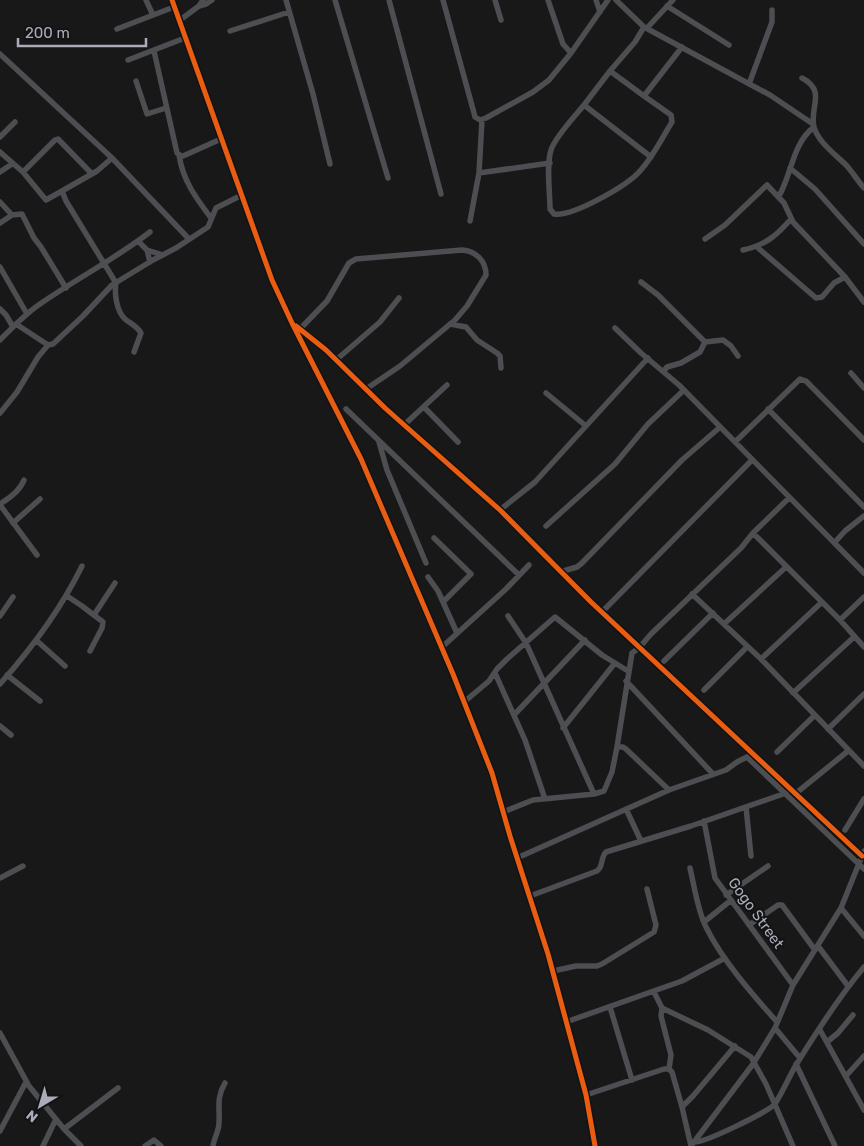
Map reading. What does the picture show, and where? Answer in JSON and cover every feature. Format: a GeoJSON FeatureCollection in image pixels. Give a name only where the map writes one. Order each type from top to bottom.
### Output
{"type":"FeatureCollection","features":[{"type":"Feature","properties":{"kind":"street"},"geometry":{"type":"LineString","coordinates":[[146,0],[153,15]]}},
{"type":"Feature","properties":{"kind":"street"},"geometry":{"type":"LineString","coordinates":[[172,0],[272,280],[361,459],[492,773],[553,971],[586,1095],[595,1146]]}},
{"type":"Feature","properties":{"kind":"street"},"geometry":{"type":"LineString","coordinates":[[180,20],[201,3],[206,4],[212,0]]}},
{"type":"Feature","properties":{"kind":"street"},"geometry":{"type":"LineString","coordinates":[[286,0],[313,94],[330,164]]}},
{"type":"Feature","properties":{"kind":"street"},"geometry":{"type":"LineString","coordinates":[[335,0],[388,178]]}},
{"type":"Feature","properties":{"kind":"street"},"geometry":{"type":"LineString","coordinates":[[389,0],[441,194]]}},
{"type":"Feature","properties":{"kind":"street"},"geometry":{"type":"LineString","coordinates":[[443,0],[474,113],[478,120],[482,120],[533,92],[549,80],[571,54],[608,0]]}},
{"type":"Feature","properties":{"kind":"street"},"geometry":{"type":"LineString","coordinates":[[495,0],[501,20]]}},
{"type":"Feature","properties":{"kind":"street"},"geometry":{"type":"LineString","coordinates":[[548,0],[563,44],[571,54]]}},
{"type":"Feature","properties":{"kind":"street"},"geometry":{"type":"LineString","coordinates":[[596,0],[600,12]]}},
{"type":"Feature","properties":{"kind":"street"},"geometry":{"type":"LineString","coordinates":[[616,0],[646,27],[770,95],[814,126]]}},
{"type":"Feature","properties":{"kind":"street"},"geometry":{"type":"LineString","coordinates":[[610,71],[671,115],[672,122],[640,172],[633,178],[589,205],[558,215],[554,214],[550,209],[550,163],[551,150],[554,144],[610,71],[646,27],[672,0]]}},
{"type":"Feature","properties":{"kind":"street"},"geometry":{"type":"LineString","coordinates":[[667,6],[729,45]]}},
{"type":"Feature","properties":{"kind":"street"},"geometry":{"type":"LineString","coordinates":[[117,29],[174,7]]}},
{"type":"Feature","properties":{"kind":"street"},"geometry":{"type":"LineString","coordinates":[[749,84],[772,22],[772,10]]}},
{"type":"Feature","properties":{"kind":"street"},"geometry":{"type":"LineString","coordinates":[[230,31],[289,12]]}},
{"type":"Feature","properties":{"kind":"street"},"geometry":{"type":"LineString","coordinates":[[128,60],[185,38]]}},
{"type":"Feature","properties":{"kind":"street"},"geometry":{"type":"LineString","coordinates":[[644,96],[682,47]]}},
{"type":"Feature","properties":{"kind":"street"},"geometry":{"type":"LineString","coordinates":[[154,51],[175,150],[179,155],[188,186],[211,218]]}},
{"type":"Feature","properties":{"kind":"street"},"geometry":{"type":"LineString","coordinates":[[0,54],[112,158],[189,239]]}},
{"type":"Feature","properties":{"kind":"street"},"geometry":{"type":"LineString","coordinates":[[802,78],[810,82],[815,90],[814,126],[818,136],[848,167],[864,188]]}},
{"type":"Feature","properties":{"kind":"street"},"geometry":{"type":"LineString","coordinates":[[136,81],[147,114],[166,108]]}},
{"type":"Feature","properties":{"kind":"street"},"geometry":{"type":"LineString","coordinates":[[584,105],[650,157]]}},
{"type":"Feature","properties":{"kind":"street"},"geometry":{"type":"LineString","coordinates":[[470,221],[479,172],[482,120]]}},
{"type":"Feature","properties":{"kind":"street"},"geometry":{"type":"LineString","coordinates":[[0,137],[15,122]]}},
{"type":"Feature","properties":{"kind":"street"},"geometry":{"type":"LineString","coordinates":[[779,196],[786,182],[795,153],[807,132],[814,126]]}},
{"type":"Feature","properties":{"kind":"street"},"geometry":{"type":"LineString","coordinates":[[23,172],[58,139],[92,174]]}},
{"type":"Feature","properties":{"kind":"street"},"geometry":{"type":"LineString","coordinates":[[179,155],[183,156],[221,139]]}},
{"type":"Feature","properties":{"kind":"street"},"geometry":{"type":"LineString","coordinates":[[0,152],[23,172],[46,200],[92,174],[112,158]]}},
{"type":"Feature","properties":{"kind":"street"},"geometry":{"type":"LineString","coordinates":[[479,172],[550,163]]}},
{"type":"Feature","properties":{"kind":"street"},"geometry":{"type":"LineString","coordinates":[[0,172],[12,164]]}},
{"type":"Feature","properties":{"kind":"street"},"geometry":{"type":"LineString","coordinates":[[790,168],[816,189],[864,244]]}},
{"type":"Feature","properties":{"kind":"street"},"geometry":{"type":"LineString","coordinates":[[705,239],[725,225],[767,185],[784,203],[791,219],[845,277],[864,302]]}},
{"type":"Feature","properties":{"kind":"street"},"geometry":{"type":"LineString","coordinates":[[62,191],[66,201],[116,284],[114,292],[123,317],[139,328],[141,333],[134,352]]}},
{"type":"Feature","properties":{"kind":"street"},"geometry":{"type":"LineString","coordinates":[[0,413],[17,392],[38,357],[48,345],[53,344],[83,316],[110,287],[208,227],[216,208],[242,195]]}},
{"type":"Feature","properties":{"kind":"street"},"geometry":{"type":"LineString","coordinates":[[0,202],[12,215]]}},
{"type":"Feature","properties":{"kind":"street"},"geometry":{"type":"LineString","coordinates":[[0,223],[12,215],[22,214],[34,238],[66,288]]}},
{"type":"Feature","properties":{"kind":"street"},"geometry":{"type":"LineString","coordinates":[[744,250],[757,247],[777,235],[791,219]]}},
{"type":"Feature","properties":{"kind":"street"},"geometry":{"type":"LineString","coordinates":[[0,340],[27,314],[150,232]]}},
{"type":"Feature","properties":{"kind":"street"},"geometry":{"type":"LineString","coordinates":[[138,241],[147,250],[163,255]]}},
{"type":"Feature","properties":{"kind":"street"},"geometry":{"type":"LineString","coordinates":[[757,247],[816,298],[822,298],[834,283],[845,277]]}},
{"type":"Feature","properties":{"kind":"street"},"geometry":{"type":"LineString","coordinates":[[147,250],[150,262]]}},
{"type":"Feature","properties":{"kind":"street"},"geometry":{"type":"LineString","coordinates":[[300,329],[326,301],[349,263],[356,259],[468,250],[480,258],[485,265],[486,275],[467,306],[450,324],[400,366],[366,389]]}},
{"type":"Feature","properties":{"kind":"street"},"geometry":{"type":"LineString","coordinates":[[0,266],[27,314]]}},
{"type":"Feature","properties":{"kind":"street"},"geometry":{"type":"LineString","coordinates":[[641,282],[658,295],[705,342]]}},
{"type":"Feature","properties":{"kind":"street"},"geometry":{"type":"LineString","coordinates":[[336,360],[380,322],[399,298]]}},
{"type":"Feature","properties":{"kind":"street"},"geometry":{"type":"LineString","coordinates":[[0,309],[15,326],[48,345]]}},
{"type":"Feature","properties":{"kind":"street"},"geometry":{"type":"LineString","coordinates":[[292,323],[336,360],[500,510],[560,572],[791,794],[864,870]]}},
{"type":"Feature","properties":{"kind":"street"},"geometry":{"type":"LineString","coordinates":[[450,324],[466,327],[477,340],[497,353],[500,356],[501,368]]}},
{"type":"Feature","properties":{"kind":"street"},"geometry":{"type":"LineString","coordinates":[[615,328],[684,390],[719,428],[864,573]]}},
{"type":"Feature","properties":{"kind":"street"},"geometry":{"type":"LineString","coordinates":[[705,342],[723,340],[731,346],[738,356]]}},
{"type":"Feature","properties":{"kind":"street"},"geometry":{"type":"LineString","coordinates":[[664,371],[667,367],[681,363],[700,352],[705,342]]}},
{"type":"Feature","properties":{"kind":"street"},"geometry":{"type":"LineString","coordinates":[[500,510],[535,482],[648,358]]}},
{"type":"Feature","properties":{"kind":"street"},"geometry":{"type":"LineString","coordinates":[[851,373],[864,388]]}},
{"type":"Feature","properties":{"kind":"street"},"geometry":{"type":"LineString","coordinates":[[735,442],[802,379],[864,440]]}},
{"type":"Feature","properties":{"kind":"street"},"geometry":{"type":"LineString","coordinates":[[404,424],[447,385]]}},
{"type":"Feature","properties":{"kind":"street"},"geometry":{"type":"LineString","coordinates":[[546,526],[615,464],[648,424],[684,390]]}},
{"type":"Feature","properties":{"kind":"street"},"geometry":{"type":"LineString","coordinates":[[546,393],[586,426]]}},
{"type":"Feature","properties":{"kind":"street"},"geometry":{"type":"LineString","coordinates":[[424,407],[458,442]]}},
{"type":"Feature","properties":{"kind":"street"},"geometry":{"type":"LineString","coordinates":[[346,408],[519,575]]}},
{"type":"Feature","properties":{"kind":"street"},"geometry":{"type":"LineString","coordinates":[[768,409],[864,507]]}},
{"type":"Feature","properties":{"kind":"street"},"geometry":{"type":"LineString","coordinates":[[560,572],[577,567],[582,563],[682,460],[719,428]]}},
{"type":"Feature","properties":{"kind":"street"},"geometry":{"type":"LineString","coordinates":[[378,440],[387,470],[426,563]]}},
{"type":"Feature","properties":{"kind":"street"},"geometry":{"type":"LineString","coordinates":[[602,612],[752,460]]}},
{"type":"Feature","properties":{"kind":"street"},"geometry":{"type":"LineString","coordinates":[[24,480],[11,498],[0,505],[37,555]]}},
{"type":"Feature","properties":{"kind":"street"},"geometry":{"type":"LineString","coordinates":[[503,812],[533,800],[594,794],[604,791],[608,786],[618,747],[631,654],[640,648],[790,498]]}},
{"type":"Feature","properties":{"kind":"street"},"geometry":{"type":"LineString","coordinates":[[14,524],[40,499]]}},
{"type":"Feature","properties":{"kind":"street"},"geometry":{"type":"LineString","coordinates":[[835,542],[845,531],[864,516]]}},
{"type":"Feature","properties":{"kind":"street"},"geometry":{"type":"LineString","coordinates":[[754,533],[864,646]]}},
{"type":"Feature","properties":{"kind":"street"},"geometry":{"type":"LineString","coordinates":[[434,538],[471,574],[443,602]]}},
{"type":"Feature","properties":{"kind":"street"},"geometry":{"type":"LineString","coordinates":[[441,648],[506,589],[529,565]]}},
{"type":"Feature","properties":{"kind":"street"},"geometry":{"type":"LineString","coordinates":[[0,684],[36,640],[67,596],[82,566]]}},
{"type":"Feature","properties":{"kind":"street"},"geometry":{"type":"LineString","coordinates":[[724,624],[786,567]]}},
{"type":"Feature","properties":{"kind":"street"},"geometry":{"type":"LineString","coordinates":[[428,577],[458,633]]}},
{"type":"Feature","properties":{"kind":"street"},"geometry":{"type":"LineString","coordinates":[[94,615],[114,583]]}},
{"type":"Feature","properties":{"kind":"street"},"geometry":{"type":"LineString","coordinates":[[692,594],[761,659],[864,766]]}},
{"type":"Feature","properties":{"kind":"street"},"geometry":{"type":"LineString","coordinates":[[67,596],[103,622],[103,626],[90,651]]}},
{"type":"Feature","properties":{"kind":"street"},"geometry":{"type":"LineString","coordinates":[[0,616],[13,597]]}},
{"type":"Feature","properties":{"kind":"street"},"geometry":{"type":"LineString","coordinates":[[840,620],[864,597]]}},
{"type":"Feature","properties":{"kind":"street"},"geometry":{"type":"LineString","coordinates":[[761,659],[822,602]]}},
{"type":"Feature","properties":{"kind":"street"},"geometry":{"type":"LineString","coordinates":[[664,661],[713,613]]}},
{"type":"Feature","properties":{"kind":"street"},"geometry":{"type":"LineString","coordinates":[[508,616],[526,644],[594,794]]}},
{"type":"Feature","properties":{"kind":"street"},"geometry":{"type":"LineString","coordinates":[[464,702],[507,659],[555,617],[628,671]]}},
{"type":"Feature","properties":{"kind":"street"},"geometry":{"type":"LineString","coordinates":[[793,693],[854,637]]}},
{"type":"Feature","properties":{"kind":"street"},"geometry":{"type":"LineString","coordinates":[[36,640],[64,666]]}},
{"type":"Feature","properties":{"kind":"street"},"geometry":{"type":"LineString","coordinates":[[514,715],[585,640]]}},
{"type":"Feature","properties":{"kind":"street"},"geometry":{"type":"LineString","coordinates":[[704,690],[747,647]]}},
{"type":"Feature","properties":{"kind":"street"},"geometry":{"type":"LineString","coordinates":[[563,728],[615,663]]}},
{"type":"Feature","properties":{"kind":"street"},"geometry":{"type":"LineString","coordinates":[[495,673],[526,740],[545,799]]}},
{"type":"Feature","properties":{"kind":"street"},"geometry":{"type":"LineString","coordinates":[[8,675],[40,701]]}},
{"type":"Feature","properties":{"kind":"street"},"geometry":{"type":"LineString","coordinates":[[626,681],[713,774]]}},
{"type":"Feature","properties":{"kind":"street"},"geometry":{"type":"LineString","coordinates":[[828,729],[864,694]]}},
{"type":"Feature","properties":{"kind":"street"},"geometry":{"type":"LineString","coordinates":[[777,752],[815,715]]}},
{"type":"Feature","properties":{"kind":"street"},"geometry":{"type":"LineString","coordinates":[[0,726],[11,735]]}},
{"type":"Feature","properties":{"kind":"street"},"geometry":{"type":"LineString","coordinates":[[618,747],[623,747],[629,752],[669,790]]}},
{"type":"Feature","properties":{"kind":"street"},"geometry":{"type":"LineString","coordinates":[[530,896],[597,871],[601,868],[602,857],[606,852],[791,794],[848,751]]}},
{"type":"Feature","properties":{"kind":"street"},"geometry":{"type":"LineString","coordinates":[[517,858],[669,790],[726,770],[750,755]]}},
{"type":"Feature","properties":{"kind":"street"},"geometry":{"type":"LineString","coordinates":[[692,1145],[755,1061],[776,1025],[794,985],[841,908],[863,853],[791,794]]}},
{"type":"Feature","properties":{"kind":"street"},"geometry":{"type":"LineString","coordinates":[[845,830],[864,798]]}},
{"type":"Feature","properties":{"kind":"street"},"geometry":{"type":"LineString","coordinates":[[746,807],[751,856]]}},
{"type":"Feature","properties":{"kind":"street"},"geometry":{"type":"LineString","coordinates":[[626,809],[641,841]]}},
{"type":"Feature","properties":{"kind":"street","name":"Gogo Street"},"geometry":{"type":"LineString","coordinates":[[704,821],[714,876],[726,895],[794,985]]}},
{"type":"Feature","properties":{"kind":"street"},"geometry":{"type":"LineString","coordinates":[[0,878],[23,866]]}},
{"type":"Feature","properties":{"kind":"street"},"geometry":{"type":"LineString","coordinates":[[726,895],[768,866]]}},
{"type":"Feature","properties":{"kind":"street"},"geometry":{"type":"LineString","coordinates":[[690,868],[704,922],[725,958],[800,1058]]}},
{"type":"Feature","properties":{"kind":"street"},"geometry":{"type":"LineString","coordinates":[[553,971],[576,966],[597,966],[654,932],[656,925],[647,889]]}},
{"type":"Feature","properties":{"kind":"street"},"geometry":{"type":"LineString","coordinates":[[704,922],[730,900]]}},
{"type":"Feature","properties":{"kind":"street"},"geometry":{"type":"LineString","coordinates":[[749,925],[778,905],[782,905],[848,986]]}},
{"type":"Feature","properties":{"kind":"street"},"geometry":{"type":"LineString","coordinates":[[841,908],[864,936]]}},
{"type":"Feature","properties":{"kind":"street"},"geometry":{"type":"LineString","coordinates":[[566,1022],[682,981],[725,958]]}},
{"type":"Feature","properties":{"kind":"street"},"geometry":{"type":"LineString","coordinates":[[692,1145],[714,1138],[775,1104],[796,1064],[848,986],[864,967]]}},
{"type":"Feature","properties":{"kind":"street"},"geometry":{"type":"LineString","coordinates":[[654,992],[662,1008],[661,1016],[671,1055],[669,1069],[672,1072],[692,1145]]}},
{"type":"Feature","properties":{"kind":"street"},"geometry":{"type":"LineString","coordinates":[[610,1007],[632,1080]]}},
{"type":"Feature","properties":{"kind":"street"},"geometry":{"type":"LineString","coordinates":[[662,1008],[708,1030],[735,1046],[755,1061],[793,1146]]}},
{"type":"Feature","properties":{"kind":"street"},"geometry":{"type":"LineString","coordinates":[[827,1042],[838,1033],[853,1015]]}},
{"type":"Feature","properties":{"kind":"street"},"geometry":{"type":"LineString","coordinates":[[820,1030],[864,1108]]}},
{"type":"Feature","properties":{"kind":"street"},"geometry":{"type":"LineString","coordinates":[[0,1033],[2,1042],[26,1082],[64,1129],[81,1146]]}},
{"type":"Feature","properties":{"kind":"street"},"geometry":{"type":"LineString","coordinates":[[682,1107],[735,1046]]}},
{"type":"Feature","properties":{"kind":"street"},"geometry":{"type":"LineString","coordinates":[[846,1076],[864,1056]]}},
{"type":"Feature","properties":{"kind":"street"},"geometry":{"type":"LineString","coordinates":[[796,1064],[836,1146]]}},
{"type":"Feature","properties":{"kind":"street"},"geometry":{"type":"LineString","coordinates":[[586,1095],[669,1069]]}},
{"type":"Feature","properties":{"kind":"street"},"geometry":{"type":"LineString","coordinates":[[0,1132],[26,1082]]}},
{"type":"Feature","properties":{"kind":"street"},"geometry":{"type":"LineString","coordinates":[[213,1146],[219,1124],[218,1106],[220,1094],[225,1083]]}},
{"type":"Feature","properties":{"kind":"street"},"geometry":{"type":"LineString","coordinates":[[64,1129],[118,1088]]}},
{"type":"Feature","properties":{"kind":"street"},"geometry":{"type":"LineString","coordinates":[[43,1146],[56,1119]]}},
{"type":"Feature","properties":{"kind":"street"},"geometry":{"type":"LineString","coordinates":[[145,1146],[154,1140],[161,1146]]}},
{"type":"Feature","properties":{"kind":"cycle path"},"geometry":{"type":"LineString","coordinates":[[172,0],[272,280],[361,459],[453,674],[492,773],[548,954],[586,1095],[595,1146]]}},
{"type":"Feature","properties":{"kind":"cycle path"},"geometry":{"type":"LineString","coordinates":[[296,326],[326,350],[385,408],[500,510],[591,602],[862,856]]}}]}
